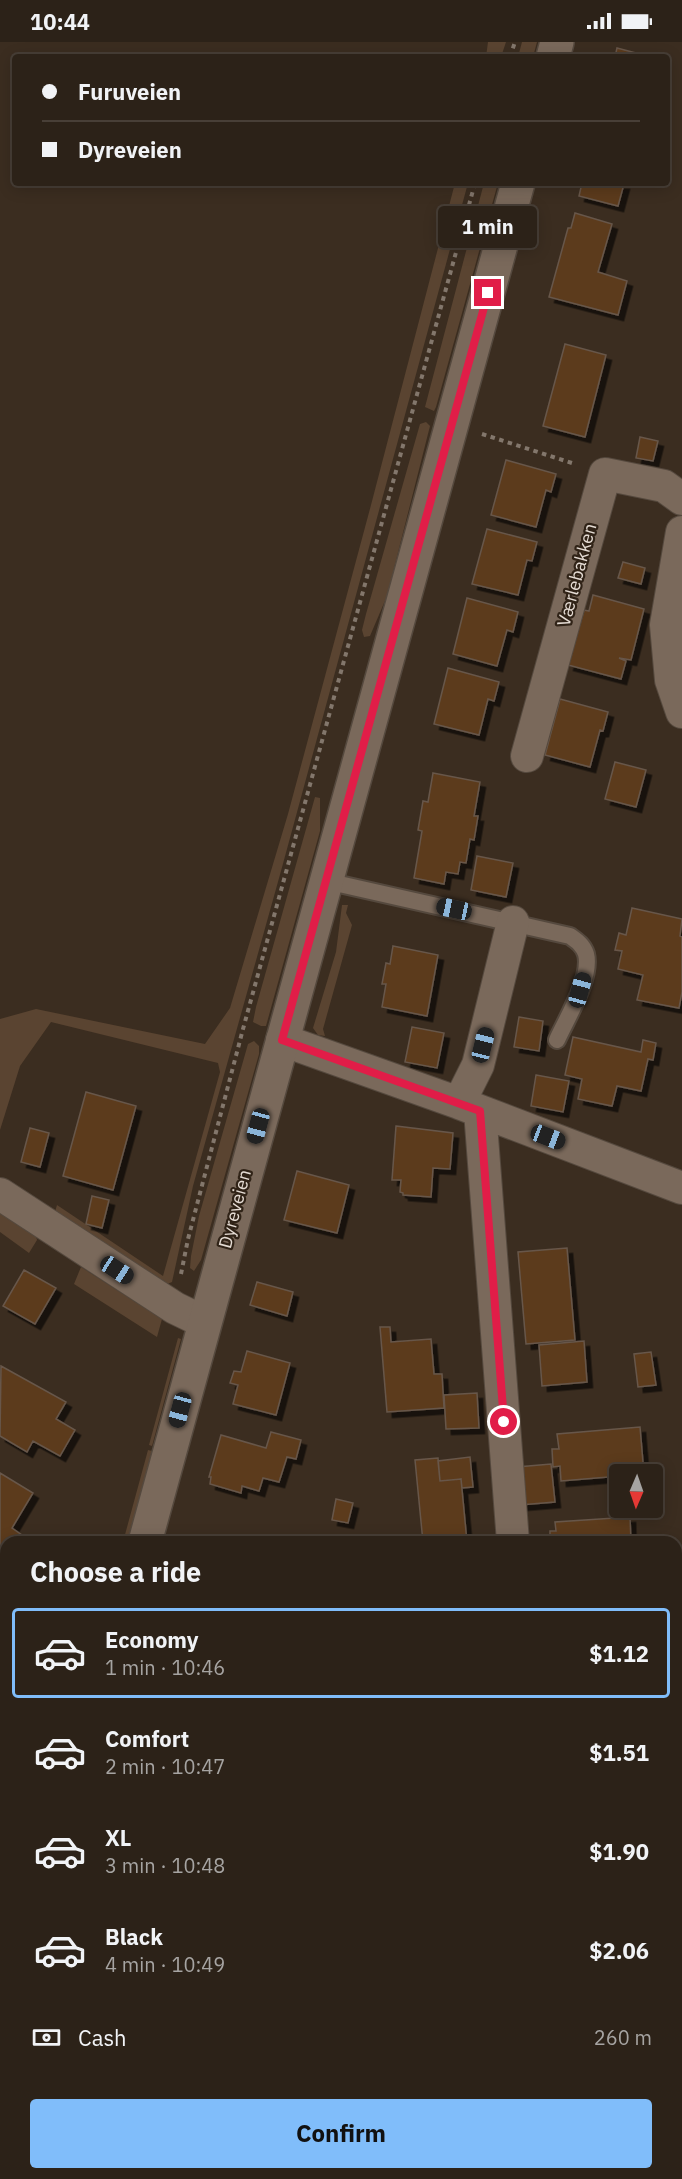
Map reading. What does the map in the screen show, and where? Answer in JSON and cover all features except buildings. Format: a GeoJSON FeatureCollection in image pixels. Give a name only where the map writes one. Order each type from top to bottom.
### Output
{"type":"FeatureCollection","features":[{"type":"Feature","properties":{"kind":"main road","name":"Dyreveien"},"geometry":{"type":"LineString","coordinates":[[147,1536],[517,186]]}},
{"type":"Feature","properties":{"kind":"street"},"geometry":{"type":"LineString","coordinates":[[604,474],[664,486],[682,499]]}},
{"type":"Feature","properties":{"kind":"street","name":"Værlebakken"},"geometry":{"type":"LineString","coordinates":[[527,756],[604,474]]}},
{"type":"Feature","properties":{"kind":"street"},"geometry":{"type":"LineString","coordinates":[[682,532],[666,625],[671,680],[682,712]]}},
{"type":"Feature","properties":{"kind":"street"},"geometry":{"type":"LineString","coordinates":[[512,1536],[470,1107],[513,922]]}},
{"type":"Feature","properties":{"kind":"street"},"geometry":{"type":"LineString","coordinates":[[282,1040],[470,1107],[682,1188]]}},
{"type":"Feature","properties":{"kind":"street"},"geometry":{"type":"LineString","coordinates":[[0,1194],[175,1308],[204,1322]]}},
{"type":"Feature","properties":{"kind":"lane"},"geometry":{"type":"LineString","coordinates":[[326,880],[570,936],[580,943],[584,950],[587,957],[586,969],[580,990],[558,1040]]}},
{"type":"Feature","properties":{"kind":"path"},"geometry":{"type":"LineString","coordinates":[[243,1029],[474,186]]}},
{"type":"Feature","properties":{"kind":"path"},"geometry":{"type":"LineString","coordinates":[[413,411],[604,474]]}},
{"type":"Feature","properties":{"kind":"shaded area"},"geometry":{"type":"Polygon","coordinates":[[[488,42],[506,42],[502,54],[486,54],[488,42]]]}},
{"type":"Feature","properties":{"kind":"shaded area"},"geometry":{"type":"Polygon","coordinates":[[[522,42],[537,42],[534,54],[519,54],[522,42]]]}},
{"type":"Feature","properties":{"kind":"shaded area"},"geometry":{"type":"Polygon","coordinates":[[[454,186],[467,186],[193,1186],[172,1282],[165,1285],[55,1212],[57,1205],[163,1276],[220,1072],[218,1063],[51,1022],[20,1066],[0,1130],[0,1019],[36,1009],[205,1044],[230,1008],[288,814],[454,186]]]}},
{"type":"Feature","properties":{"kind":"shaded area"},"geometry":{"type":"Polygon","coordinates":[[[483,186],[497,186],[436,407],[434,411],[425,407],[483,186]]]}},
{"type":"Feature","properties":{"kind":"shaded area"},"geometry":{"type":"Polygon","coordinates":[[[426,422],[430,426],[387,596],[370,636],[364,637],[362,630],[366,614],[420,424],[426,422]]]}},
{"type":"Feature","properties":{"kind":"shaded area"},"geometry":{"type":"Polygon","coordinates":[[[315,797],[320,798],[320,831],[266,1026],[261,1026],[253,1022],[256,1007],[315,797]]]}},
{"type":"Feature","properties":{"kind":"shaded area"},"geometry":{"type":"Polygon","coordinates":[[[342,905],[348,905],[346,913],[352,925],[323,1029],[325,1036],[318,1035],[313,1028],[336,952],[342,905]]]}},
{"type":"Feature","properties":{"kind":"shaded area"},"geometry":{"type":"Polygon","coordinates":[[[254,1041],[259,1046],[259,1054],[201,1260],[194,1271],[190,1268],[191,1256],[199,1216],[248,1044],[254,1041]]]}},
{"type":"Feature","properties":{"kind":"shaded area"},"geometry":{"type":"Polygon","coordinates":[[[0,1211],[36,1236],[37,1240],[29,1253],[0,1232],[0,1211]]]}},
{"type":"Feature","properties":{"kind":"shaded area"},"geometry":{"type":"Polygon","coordinates":[[[81,1267],[162,1319],[157,1337],[74,1284],[81,1267]]]}},
{"type":"Feature","properties":{"kind":"shaded area"},"geometry":{"type":"Polygon","coordinates":[[[178,1338],[181,1339],[152,1446],[149,1445],[178,1338]]]}},
{"type":"Feature","properties":{"kind":"shaded area"},"geometry":{"type":"Polygon","coordinates":[[[148,1450],[152,1451],[129,1536],[125,1536],[148,1450]]]}},
{"type":"Feature","properties":{"kind":"route"},"geometry":{"type":"LineString","coordinates":[[488,293],[282,1040],[316,1050],[480,1111],[504,1422]]}}]}
